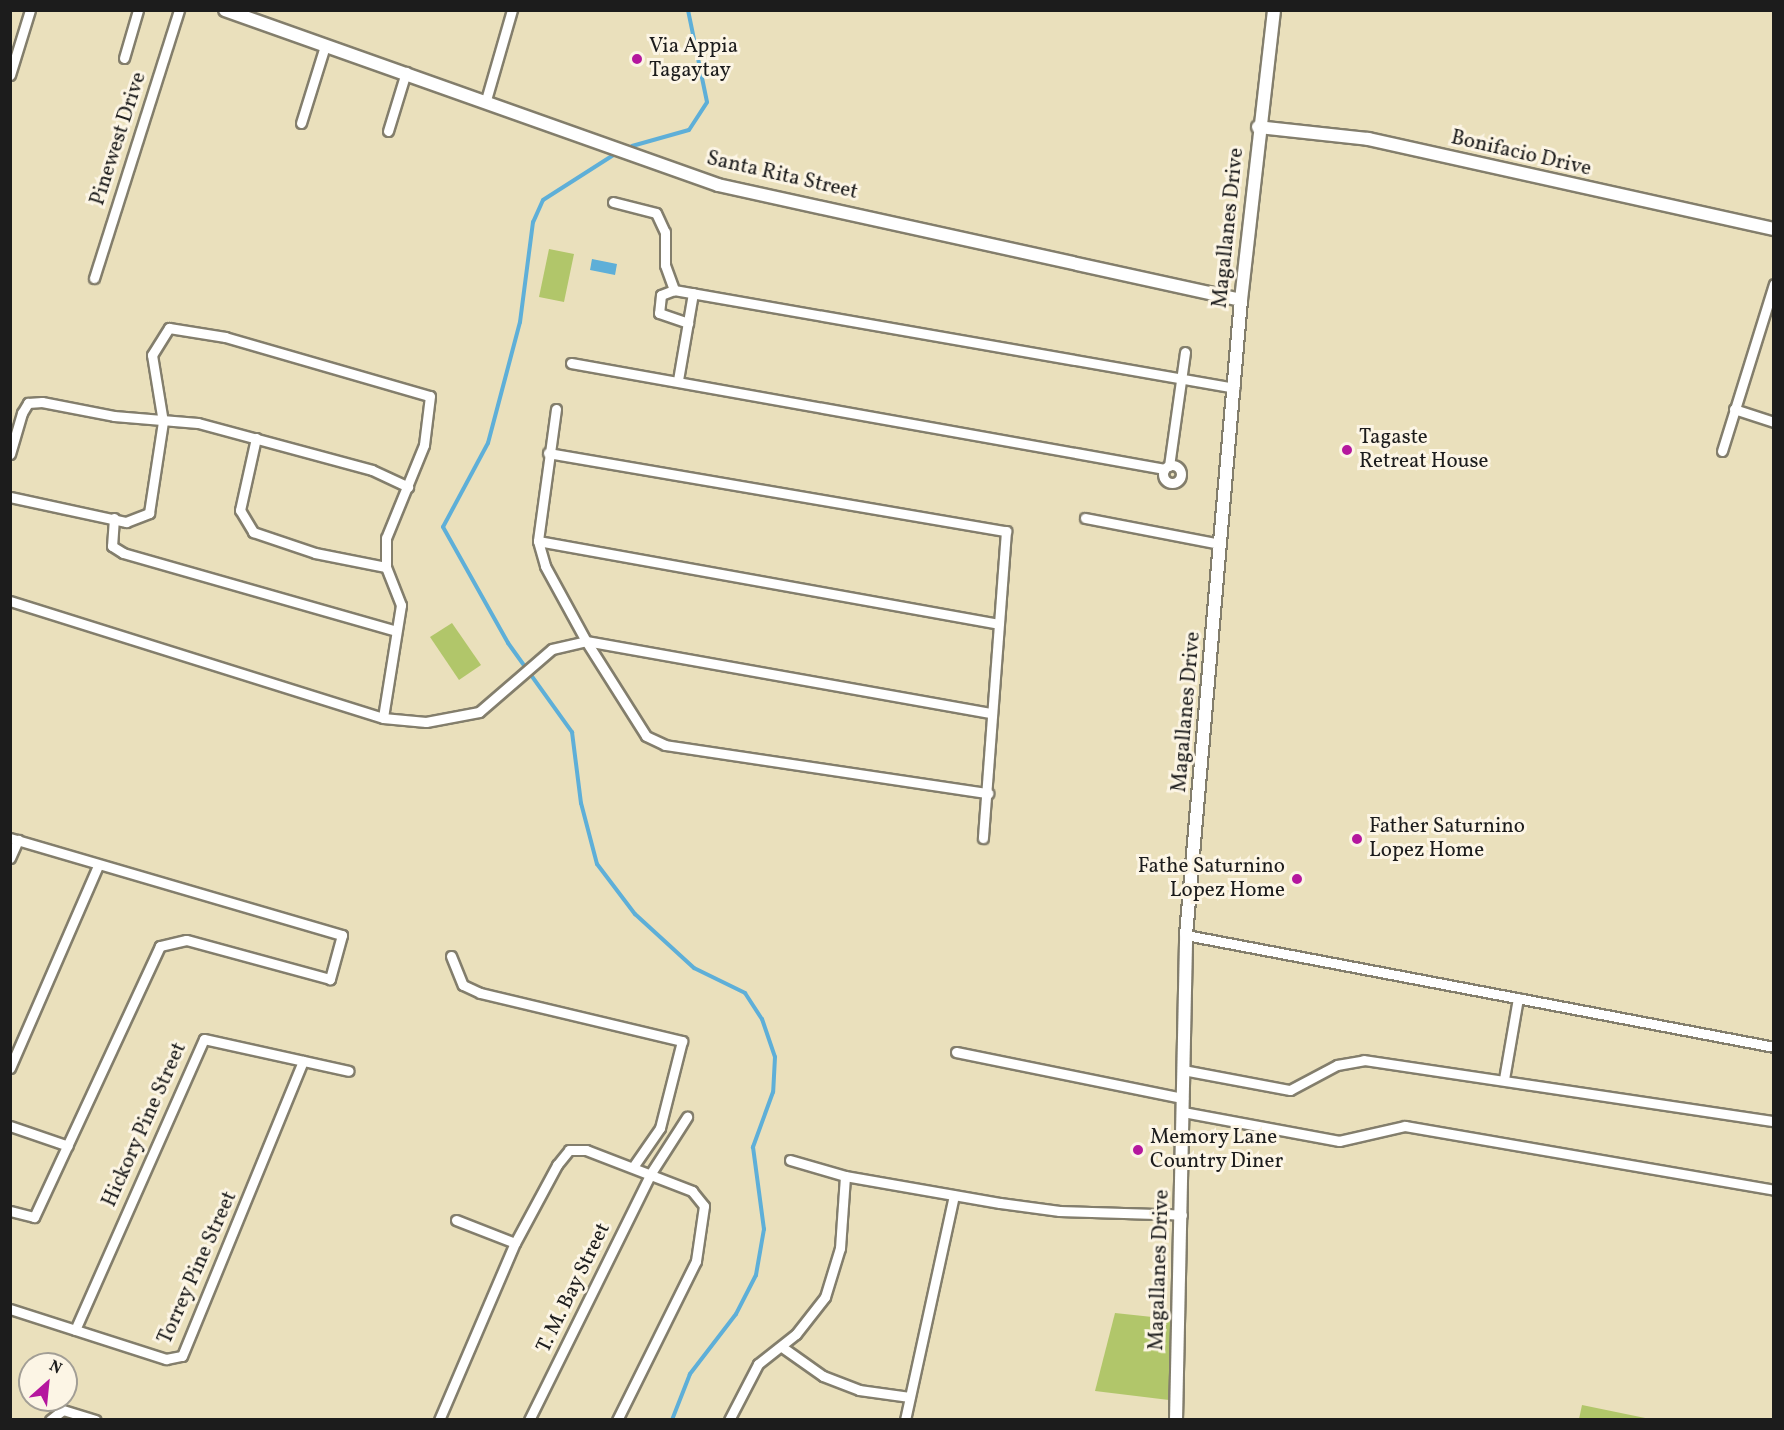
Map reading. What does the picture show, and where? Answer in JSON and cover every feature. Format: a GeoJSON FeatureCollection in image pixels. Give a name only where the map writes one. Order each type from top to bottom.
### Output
{"type":"FeatureCollection","features":[{"type":"Feature","properties":{"kind":"street"},"geometry":{"type":"LineString","coordinates":[[10,75],[30,10]]}},
{"type":"Feature","properties":{"kind":"street"},"geometry":{"type":"LineString","coordinates":[[124,58],[138,10]]}},
{"type":"Feature","properties":{"kind":"street","name":"Pinewest Drive"},"geometry":{"type":"LineString","coordinates":[[94,278],[179,10]]}},
{"type":"Feature","properties":{"kind":"street","name":"Santa Rita Street"},"geometry":{"type":"LineString","coordinates":[[225,10],[486,100],[718,185],[1240,300]]}},
{"type":"Feature","properties":{"kind":"street"},"geometry":{"type":"LineString","coordinates":[[486,100],[512,10]]}},
{"type":"Feature","properties":{"kind":"street","name":"Magallanes Drive"},"geometry":{"type":"LineString","coordinates":[[1176,1419],[1186,935],[1235,388],[1240,300],[1258,127],[1274,10]]}},
{"type":"Feature","properties":{"kind":"street"},"geometry":{"type":"LineString","coordinates":[[301,123],[325,46]]}},
{"type":"Feature","properties":{"kind":"street"},"geometry":{"type":"LineString","coordinates":[[388,131],[406,72]]}},
{"type":"Feature","properties":{"kind":"street","name":"Bonifacio Drive"},"geometry":{"type":"LineString","coordinates":[[1258,127],[1368,139],[1773,229]]}},
{"type":"Feature","properties":{"kind":"street"},"geometry":{"type":"LineString","coordinates":[[613,202],[656,213],[665,232],[665,265],[674,290]]}},
{"type":"Feature","properties":{"kind":"street"},"geometry":{"type":"LineString","coordinates":[[1722,451],[1773,284]]}},
{"type":"Feature","properties":{"kind":"street"},"geometry":{"type":"LineString","coordinates":[[688,323],[659,313],[661,295],[674,290],[693,293],[1235,388]]}},
{"type":"Feature","properties":{"kind":"street"},"geometry":{"type":"LineString","coordinates":[[678,380],[693,293]]}},
{"type":"Feature","properties":{"kind":"street"},"geometry":{"type":"LineString","coordinates":[[10,497],[126,522],[149,513],[163,422],[152,364],[160,338],[169,328],[184,327],[236,340],[430,396],[424,445],[408,487],[389,520],[386,567],[401,605],[383,718]]}},
{"type":"Feature","properties":{"kind":"street"},"geometry":{"type":"LineString","coordinates":[[571,363],[1167,467],[1185,352]]}},
{"type":"Feature","properties":{"kind":"street"},"geometry":{"type":"LineString","coordinates":[[10,454],[28,403],[163,422],[198,423],[372,470],[408,487]]}},
{"type":"Feature","properties":{"kind":"street"},"geometry":{"type":"LineString","coordinates":[[556,409],[548,453],[538,541],[545,566],[586,641],[631,718],[646,736],[665,745],[988,793]]}},
{"type":"Feature","properties":{"kind":"street"},"geometry":{"type":"LineString","coordinates":[[1734,409],[1773,422]]}},
{"type":"Feature","properties":{"kind":"street"},"geometry":{"type":"LineString","coordinates":[[256,438],[240,510],[253,532],[315,553],[386,567]]}},
{"type":"Feature","properties":{"kind":"street"},"geometry":{"type":"LineString","coordinates":[[548,453],[1006,531],[983,838]]}},
{"type":"Feature","properties":{"kind":"street"},"geometry":{"type":"LineString","coordinates":[[114,518],[112,546],[123,553],[396,631]]}},
{"type":"Feature","properties":{"kind":"street"},"geometry":{"type":"LineString","coordinates":[[1085,518],[1220,544]]}},
{"type":"Feature","properties":{"kind":"street"},"geometry":{"type":"LineString","coordinates":[[538,541],[999,624]]}},
{"type":"Feature","properties":{"kind":"street"},"geometry":{"type":"LineString","coordinates":[[10,601],[383,718],[459,720],[478,712],[552,649],[586,641],[992,713]]}},
{"type":"Feature","properties":{"kind":"street"},"geometry":{"type":"LineString","coordinates":[[10,858],[14,839],[98,867],[342,935],[330,979],[186,940],[160,945],[34,1217],[10,1211]]}},
{"type":"Feature","properties":{"kind":"street"},"geometry":{"type":"LineString","coordinates":[[10,1068],[98,867]]}},
{"type":"Feature","properties":{"kind":"street"},"geometry":{"type":"LineString","coordinates":[[1186,935],[1773,1047]]}},
{"type":"Feature","properties":{"kind":"street"},"geometry":{"type":"LineString","coordinates":[[452,956],[463,985],[480,993],[682,1041],[660,1128],[633,1167]]}},
{"type":"Feature","properties":{"kind":"street"},"geometry":{"type":"LineString","coordinates":[[1504,1080],[1518,998]]}},
{"type":"Feature","properties":{"kind":"street","name":"Hickory Pine Street"},"geometry":{"type":"LineString","coordinates":[[75,1330],[204,1039],[349,1071]]}},
{"type":"Feature","properties":{"kind":"street"},"geometry":{"type":"LineString","coordinates":[[956,1052],[1183,1098]]}},
{"type":"Feature","properties":{"kind":"street"},"geometry":{"type":"LineString","coordinates":[[1183,1071],[1290,1090],[1306,1087],[1337,1065],[1364,1060],[1773,1121]]}},
{"type":"Feature","properties":{"kind":"street","name":"Torrey Pine Street"},"geometry":{"type":"LineString","coordinates":[[10,1309],[166,1359],[182,1356],[303,1061]]}},
{"type":"Feature","properties":{"kind":"street"},"geometry":{"type":"LineString","coordinates":[[1183,1112],[1339,1141],[1405,1126],[1773,1190]]}},
{"type":"Feature","properties":{"kind":"street","name":"T. M. Bay Street"},"geometry":{"type":"LineString","coordinates":[[529,1419],[651,1173],[687,1117]]}},
{"type":"Feature","properties":{"kind":"street"},"geometry":{"type":"LineString","coordinates":[[10,1126],[68,1146]]}},
{"type":"Feature","properties":{"kind":"street"},"geometry":{"type":"LineString","coordinates":[[440,1419],[515,1243],[568,1150],[586,1150],[651,1173],[692,1191],[704,1206],[703,1226],[696,1261],[617,1419]]}},
{"type":"Feature","properties":{"kind":"street"},"geometry":{"type":"LineString","coordinates":[[790,1160],[845,1176],[1059,1211],[1156,1214]]}},
{"type":"Feature","properties":{"kind":"street"},"geometry":{"type":"LineString","coordinates":[[729,1419],[748,1378],[782,1347],[825,1297],[840,1248],[845,1176]]}},
{"type":"Feature","properties":{"kind":"street"},"geometry":{"type":"LineString","coordinates":[[905,1419],[954,1195]]}},
{"type":"Feature","properties":{"kind":"street"},"geometry":{"type":"LineString","coordinates":[[1168,1214],[1182,1215]]}},
{"type":"Feature","properties":{"kind":"street"},"geometry":{"type":"LineString","coordinates":[[456,1220],[515,1243]]}},
{"type":"Feature","properties":{"kind":"street"},"geometry":{"type":"LineString","coordinates":[[782,1347],[832,1380],[859,1390],[910,1397]]}},
{"type":"Feature","properties":{"kind":"street"},"geometry":{"type":"LineString","coordinates":[[50,1419],[63,1410],[96,1419]]}},
{"type":"Feature","properties":{"kind":"green space"},"geometry":{"type":"Polygon","coordinates":[[[549,249],[574,254],[564,302],[539,297],[549,249]]]}},
{"type":"Feature","properties":{"kind":"green space"},"geometry":{"type":"Polygon","coordinates":[[[452,623],[481,665],[459,680],[430,637],[452,623]]]}},
{"type":"Feature","properties":{"kind":"green space"},"geometry":{"type":"Polygon","coordinates":[[[1115,1313],[1171,1319],[1169,1400],[1095,1391],[1115,1313]]]}},
{"type":"Feature","properties":{"kind":"green space"},"geometry":{"type":"Polygon","coordinates":[[[1582,1405],[1650,1419],[1579,1419],[1582,1405]]]}},
{"type":"Feature","properties":{"kind":"water"},"geometry":{"type":"Polygon","coordinates":[[[592,259],[617,264],[615,275],[590,270],[592,259]]]}},
{"type":"Feature","properties":{"kind":"waterway"},"geometry":{"type":"LineString","coordinates":[[632,146],[689,130],[707,102],[688,10]]}},
{"type":"Feature","properties":{"kind":"waterway"},"geometry":{"type":"LineString","coordinates":[[615,154],[543,200],[533,222],[520,322],[488,443],[443,527],[508,643],[572,732],[581,803],[597,864],[635,914],[694,968],[745,993],[762,1019],[775,1057],[773,1092],[753,1147],[764,1229],[756,1275],[736,1314],[690,1374],[672,1420]]}},
{"type":"Feature","properties":{"kind":"place","name":"Via Appia Tagaytay"},"geometry":{"type":"Point","coordinates":[637,59]}},
{"type":"Feature","properties":{"kind":"place","name":"Tagaste Retreat House"},"geometry":{"type":"Point","coordinates":[1347,450]}},
{"type":"Feature","properties":{"kind":"place","name":"Father Saturnino Lopez Home"},"geometry":{"type":"Point","coordinates":[1357,839]}},
{"type":"Feature","properties":{"kind":"place","name":"Fathe Saturnino Lopez Home"},"geometry":{"type":"Point","coordinates":[1297,879]}},
{"type":"Feature","properties":{"kind":"place","name":"Memory Lane Country Diner"},"geometry":{"type":"Point","coordinates":[1138,1150]}}]}
